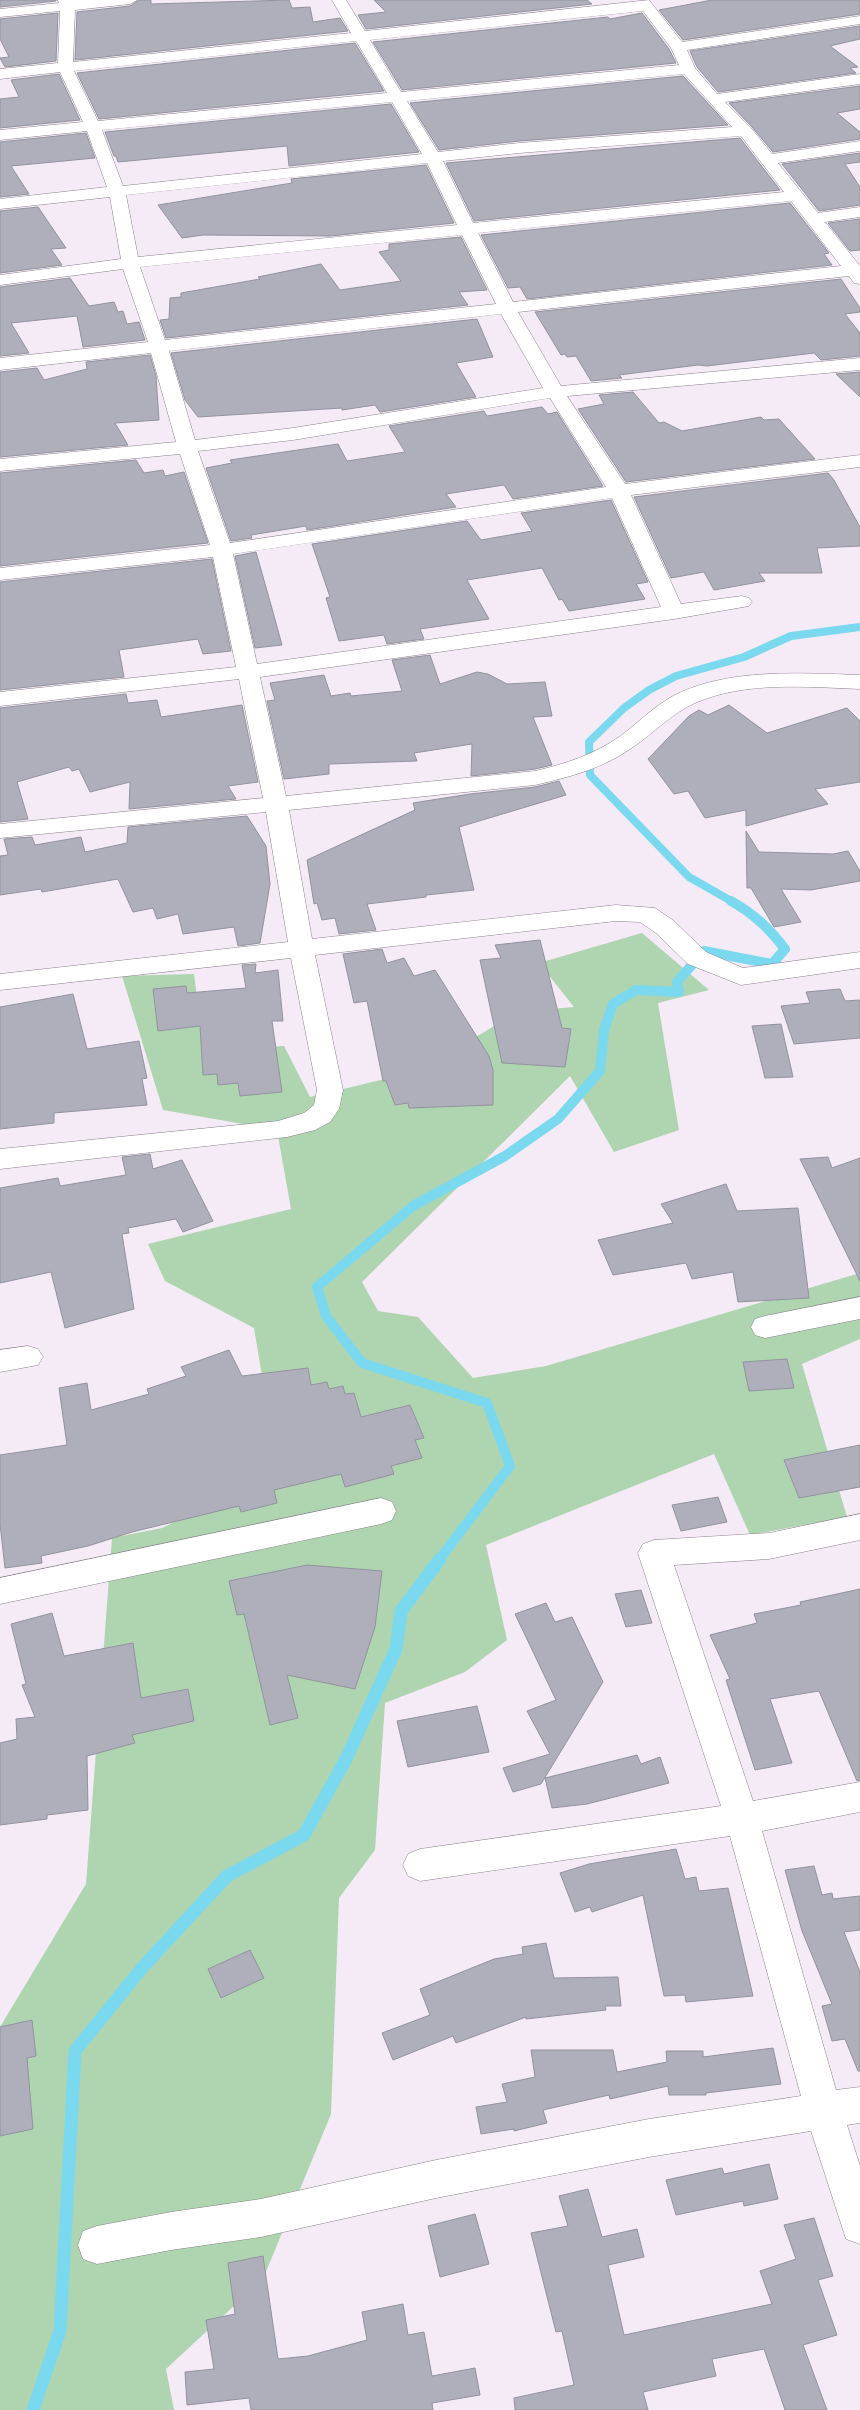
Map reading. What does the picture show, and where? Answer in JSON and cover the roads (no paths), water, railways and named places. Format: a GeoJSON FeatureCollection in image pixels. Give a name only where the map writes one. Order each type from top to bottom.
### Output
{"type":"FeatureCollection","features":[{"type":"Feature","properties":{"kind":"street"},"geometry":{"type":"LineString","coordinates":[[0,13],[67,3],[130,0]]}},
{"type":"Feature","properties":{"kind":"street"},"geometry":{"type":"LineString","coordinates":[[339,0],[432,156],[470,230],[507,309],[555,392],[619,492],[674,613]]}},
{"type":"Feature","properties":{"kind":"street"},"geometry":{"type":"LineString","coordinates":[[0,1159],[278,1130],[308,1123],[323,1114],[331,1103],[330,1090],[300,948],[276,803],[222,550],[187,447],[158,346],[130,263],[117,191],[93,126],[65,67],[67,3]]}},
{"type":"Feature","properties":{"kind":"street"},"geometry":{"type":"LineString","coordinates":[[0,74],[644,3],[678,47],[688,69],[712,99],[745,131],[794,196],[857,274]]}},
{"type":"Feature","properties":{"kind":"street"},"geometry":{"type":"LineString","coordinates":[[678,47],[860,20]]}},
{"type":"Feature","properties":{"kind":"street"},"geometry":{"type":"LineString","coordinates":[[0,135],[688,69]]}},
{"type":"Feature","properties":{"kind":"street"},"geometry":{"type":"LineString","coordinates":[[712,99],[860,79]]}},
{"type":"Feature","properties":{"kind":"street"},"geometry":{"type":"LineString","coordinates":[[0,204],[432,156],[745,131]]}},
{"type":"Feature","properties":{"kind":"street"},"geometry":{"type":"LineString","coordinates":[[766,160],[860,146]]}},
{"type":"Feature","properties":{"kind":"street"},"geometry":{"type":"LineString","coordinates":[[0,280],[130,263],[794,196]]}},
{"type":"Feature","properties":{"kind":"street"},"geometry":{"type":"LineString","coordinates":[[814,219],[860,212]]}},
{"type":"Feature","properties":{"kind":"street"},"geometry":{"type":"LineString","coordinates":[[0,364],[507,309],[857,274]]}},
{"type":"Feature","properties":{"kind":"street"},"geometry":{"type":"LineString","coordinates":[[0,465],[187,447],[293,434],[555,392],[860,364]]}},
{"type":"Feature","properties":{"kind":"street"},"geometry":{"type":"LineString","coordinates":[[0,574],[222,550],[619,492],[860,461]]}},
{"type":"Feature","properties":{"kind":"street"},"geometry":{"type":"LineString","coordinates":[[0,699],[247,672],[742,602]]}},
{"type":"Feature","properties":{"kind":"street"},"geometry":{"type":"LineString","coordinates":[[0,831],[535,778],[597,761],[639,733],[665,711],[687,698],[709,690],[730,684],[860,682]]}},
{"type":"Feature","properties":{"kind":"street"},"geometry":{"type":"LineString","coordinates":[[0,982],[616,913],[646,914],[665,927],[697,958],[741,977],[860,960]]}},
{"type":"Feature","properties":{"kind":"street"},"geometry":{"type":"LineString","coordinates":[[764,1326],[860,1308]]}},
{"type":"Feature","properties":{"kind":"street"},"geometry":{"type":"LineString","coordinates":[[0,1361],[28,1357]]}},
{"type":"Feature","properties":{"kind":"street"},"geometry":{"type":"LineString","coordinates":[[0,1591],[381,1511]]}},
{"type":"Feature","properties":{"kind":"street"},"geometry":{"type":"LineString","coordinates":[[860,1526],[769,1546],[654,1553],[742,1819],[824,2112],[860,2225]]}},
{"type":"Feature","properties":{"kind":"street"},"geometry":{"type":"LineString","coordinates":[[420,1865],[742,1819],[860,1797]]}},
{"type":"Feature","properties":{"kind":"street"},"geometry":{"type":"LineString","coordinates":[[97,2245],[171,2231],[261,2218],[436,2179],[649,2138],[860,2105]]}},
{"type":"Feature","properties":{"kind":"waterway"},"geometry":{"type":"LineString","coordinates":[[733,902],[689,877],[590,775],[589,742],[624,708],[649,690],[676,676],[744,657],[791,636],[860,627]]}},
{"type":"Feature","properties":{"kind":"waterway"},"geometry":{"type":"LineString","coordinates":[[439,1560],[510,1466],[487,1403],[362,1363],[326,1316],[317,1287],[413,1206],[505,1156],[558,1119],[600,1071],[604,1030],[613,1004],[636,990],[679,992],[677,982],[704,951],[772,964],[785,949],[761,922],[731,901]]}},
{"type":"Feature","properties":{"kind":"waterway"},"geometry":{"type":"LineString","coordinates":[[33,2410],[60,2331],[75,2051],[142,1968],[227,1876],[304,1835],[346,1759],[396,1649],[401,1611],[440,1559]]}}]}
